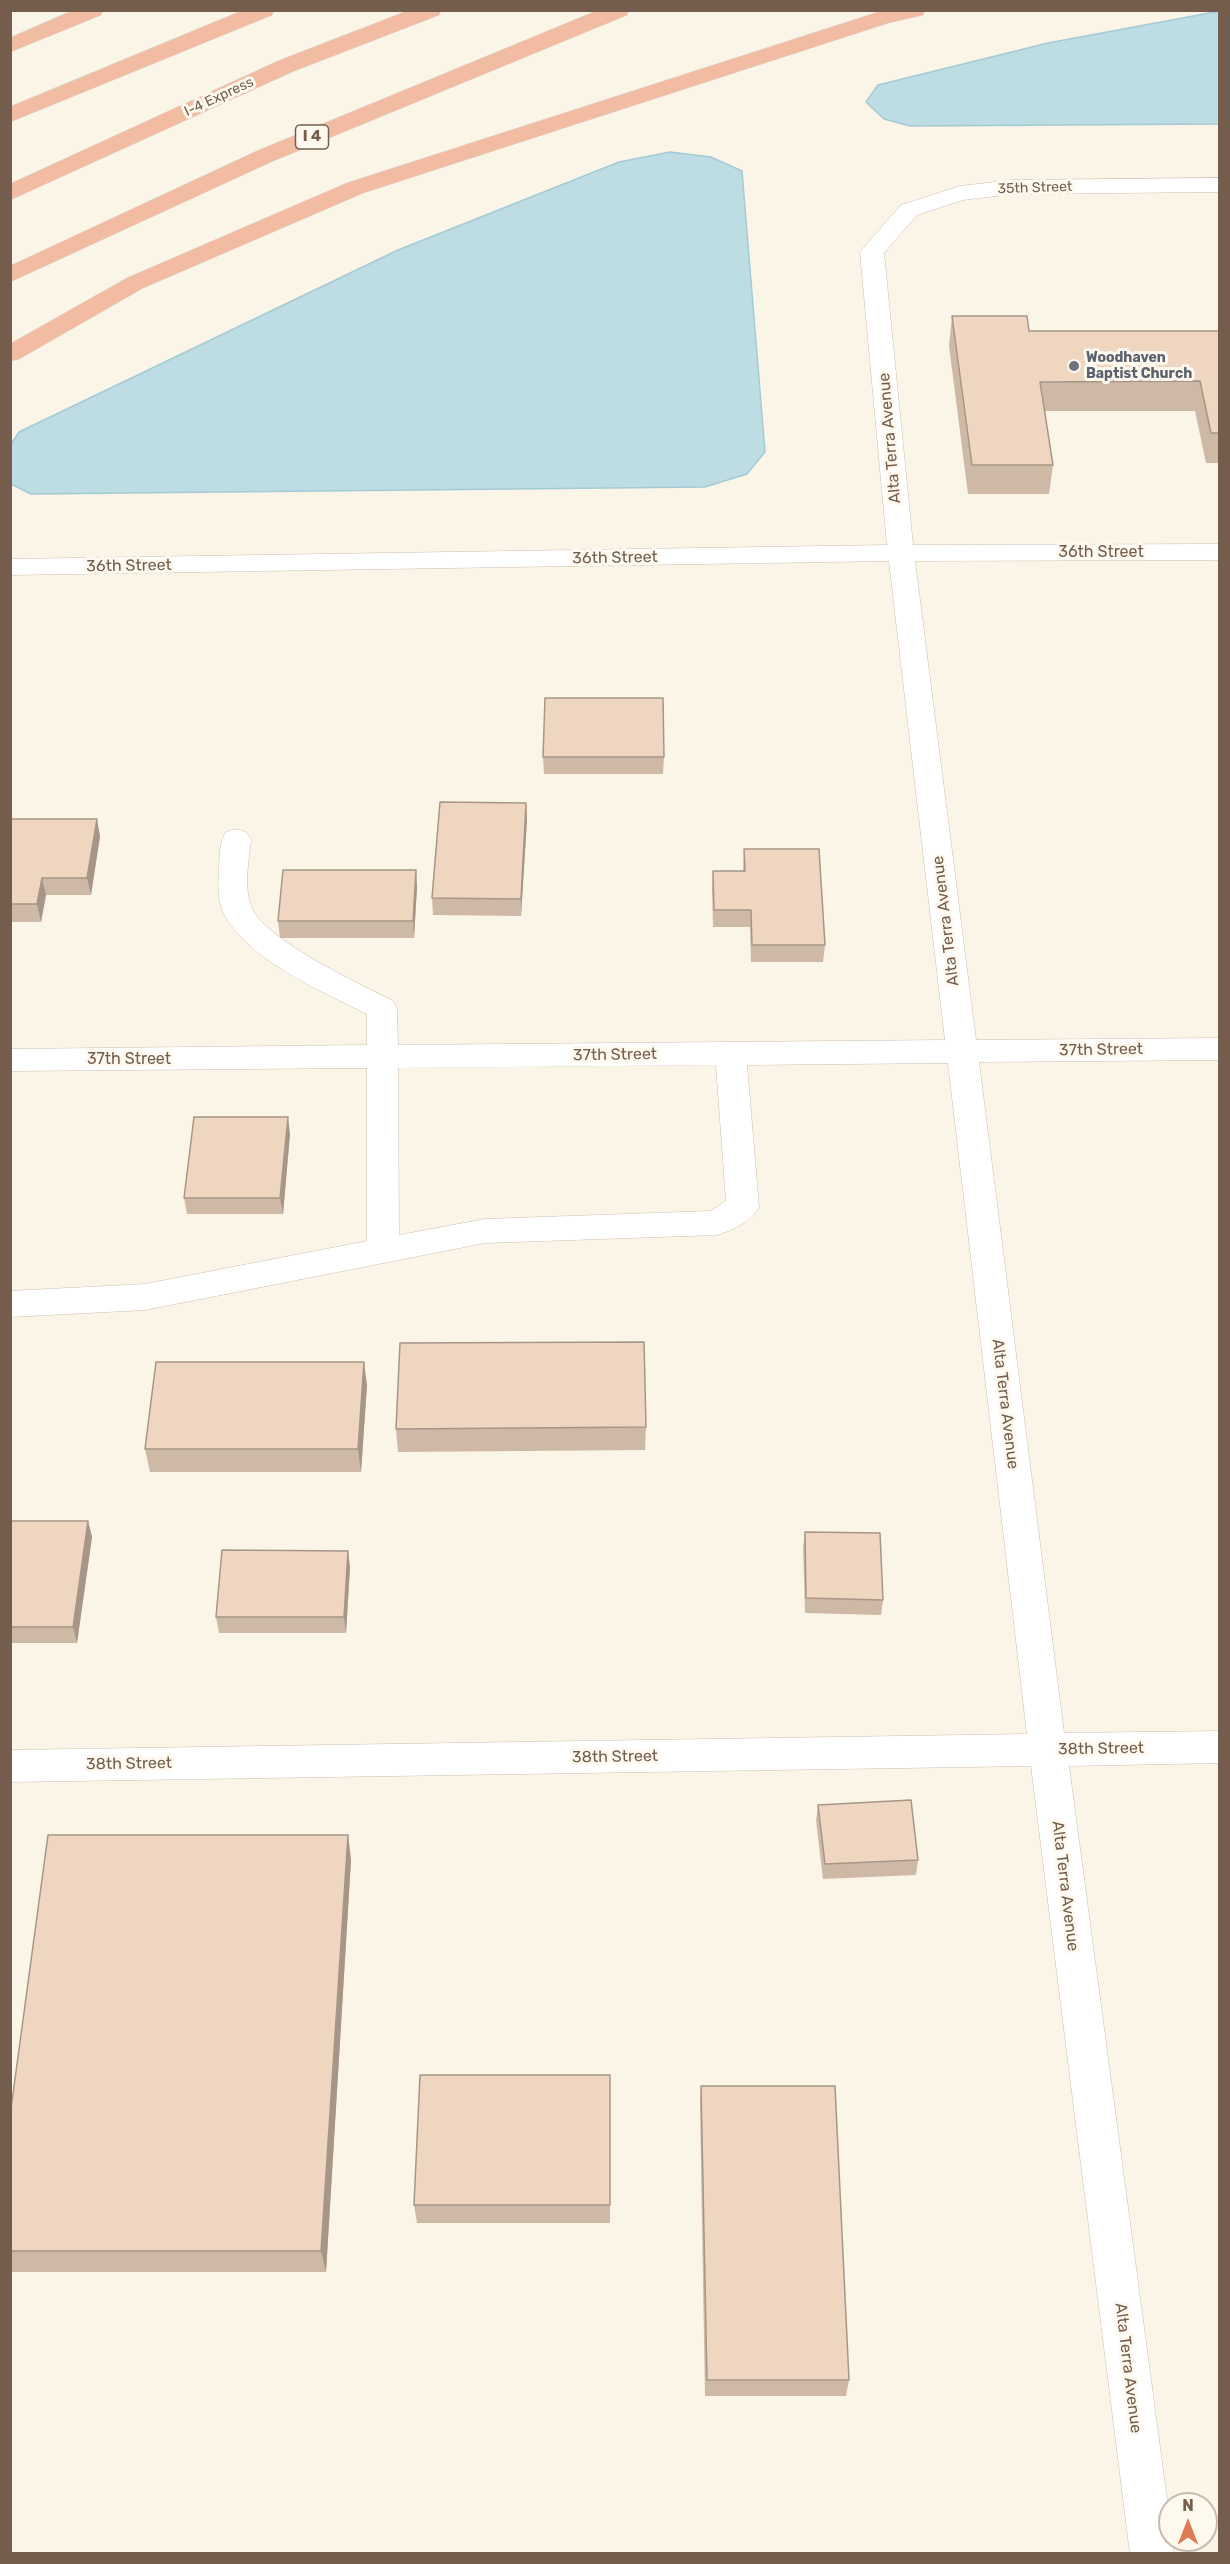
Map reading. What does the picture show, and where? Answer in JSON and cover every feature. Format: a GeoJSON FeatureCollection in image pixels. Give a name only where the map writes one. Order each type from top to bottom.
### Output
{"type":"FeatureCollection","features":[{"type":"Feature","properties":{"kind":"highway"},"geometry":{"type":"LineString","coordinates":[[10,46],[93,10]]}},
{"type":"Feature","properties":{"kind":"highway"},"geometry":{"type":"LineString","coordinates":[[10,115],[264,10]]}},
{"type":"Feature","properties":{"kind":"highway","name":"I-4 Express"},"geometry":{"type":"LineString","coordinates":[[10,193],[286,66],[431,10]]}},
{"type":"Feature","properties":{"kind":"highway","name":"I 4"},"geometry":{"type":"LineString","coordinates":[[10,275],[265,156],[619,10]]}},
{"type":"Feature","properties":{"kind":"highway"},"geometry":{"type":"LineString","coordinates":[[10,354],[135,283],[355,188],[712,71],[881,18],[915,10]]}},
{"type":"Feature","properties":{"kind":"street","name":"35th Street"},"geometry":{"type":"LineString","coordinates":[[872,252],[909,210],[960,193],[1013,187],[1220,185]]}},
{"type":"Feature","properties":{"kind":"street","name":"Alta Terra Avenue"},"geometry":{"type":"LineString","coordinates":[[872,252],[901,553],[961,1051],[1048,1750],[1152,2553]]}},
{"type":"Feature","properties":{"kind":"street","name":"36th Street"},"geometry":{"type":"LineString","coordinates":[[10,567],[901,553],[1220,552]]}},
{"type":"Feature","properties":{"kind":"street"},"geometry":{"type":"LineString","coordinates":[[236,839],[233,894],[238,914],[254,933],[382,1009],[383,1250]]}},
{"type":"Feature","properties":{"kind":"street","name":"37th Street"},"geometry":{"type":"LineString","coordinates":[[11,1068],[382,1057],[1220,1049]]}},
{"type":"Feature","properties":{"kind":"street"},"geometry":{"type":"LineString","coordinates":[[10,1304],[145,1297],[485,1231],[717,1223],[743,1208],[731,1054]]}},
{"type":"Feature","properties":{"kind":"street","name":"38th Street"},"geometry":{"type":"LineString","coordinates":[[10,1766],[1220,1747]]}},
{"type":"Feature","properties":{"kind":"water"},"geometry":{"type":"Polygon","coordinates":[[[1220,11],[1219,124],[910,126],[884,119],[866,102],[878,85],[1048,43],[1220,11]]]}},
{"type":"Feature","properties":{"kind":"water"},"geometry":{"type":"Polygon","coordinates":[[[670,152],[711,157],[742,171],[765,452],[747,474],[705,487],[31,494],[11,484],[11,444],[19,432],[398,250],[619,162],[670,152]]]}},
{"type":"Feature","properties":{"kind":"building"},"geometry":{"type":"Polygon","coordinates":[[[952,316],[1027,316],[1029,331],[1220,331],[1220,433],[1211,433],[1200,381],[1040,382],[1053,465],[972,465],[952,316]]]}},
{"type":"Feature","properties":{"kind":"building"},"geometry":{"type":"Polygon","coordinates":[[[545,698],[663,698],[664,757],[543,757],[545,698]]]}},
{"type":"Feature","properties":{"kind":"building"},"geometry":{"type":"Polygon","coordinates":[[[440,802],[526,803],[521,899],[432,898],[440,802]]]}},
{"type":"Feature","properties":{"kind":"building"},"geometry":{"type":"Polygon","coordinates":[[[10,819],[97,819],[87,878],[42,878],[37,904],[10,904],[10,819]]]}},
{"type":"Feature","properties":{"kind":"building"},"geometry":{"type":"Polygon","coordinates":[[[744,849],[819,849],[825,945],[752,945],[751,910],[714,910],[713,871],[745,871],[744,849]]]}},
{"type":"Feature","properties":{"kind":"building"},"geometry":{"type":"Polygon","coordinates":[[[283,870],[416,870],[413,921],[278,921],[283,870]]]}},
{"type":"Feature","properties":{"kind":"building"},"geometry":{"type":"Polygon","coordinates":[[[194,1117],[288,1117],[280,1198],[184,1198],[194,1117]]]}},
{"type":"Feature","properties":{"kind":"building"},"geometry":{"type":"Polygon","coordinates":[[[644,1342],[646,1427],[396,1429],[400,1343],[644,1342]]]}},
{"type":"Feature","properties":{"kind":"building"},"geometry":{"type":"Polygon","coordinates":[[[156,1362],[364,1362],[358,1449],[145,1449],[156,1362]]]}},
{"type":"Feature","properties":{"kind":"building"},"geometry":{"type":"Polygon","coordinates":[[[10,1521],[88,1521],[73,1627],[10,1627],[10,1521]]]}},
{"type":"Feature","properties":{"kind":"building"},"geometry":{"type":"Polygon","coordinates":[[[805,1532],[880,1533],[883,1600],[806,1598],[805,1532]]]}},
{"type":"Feature","properties":{"kind":"building"},"geometry":{"type":"Polygon","coordinates":[[[222,1550],[348,1551],[344,1617],[216,1617],[222,1550]]]}},
{"type":"Feature","properties":{"kind":"building"},"geometry":{"type":"Polygon","coordinates":[[[911,1800],[918,1860],[825,1864],[818,1805],[911,1800]]]}},
{"type":"Feature","properties":{"kind":"building"},"geometry":{"type":"Polygon","coordinates":[[[48,1835],[348,1835],[321,2251],[10,2251],[10,2116],[48,1835]]]}},
{"type":"Feature","properties":{"kind":"building"},"geometry":{"type":"Polygon","coordinates":[[[420,2075],[610,2075],[610,2205],[414,2205],[420,2075]]]}},
{"type":"Feature","properties":{"kind":"building"},"geometry":{"type":"Polygon","coordinates":[[[701,2086],[835,2086],[849,2380],[707,2380],[701,2086]]]}},
{"type":"Feature","properties":{"kind":"place","name":"Woodhaven Baptist Church"},"geometry":{"type":"Point","coordinates":[1074,366]}}]}
